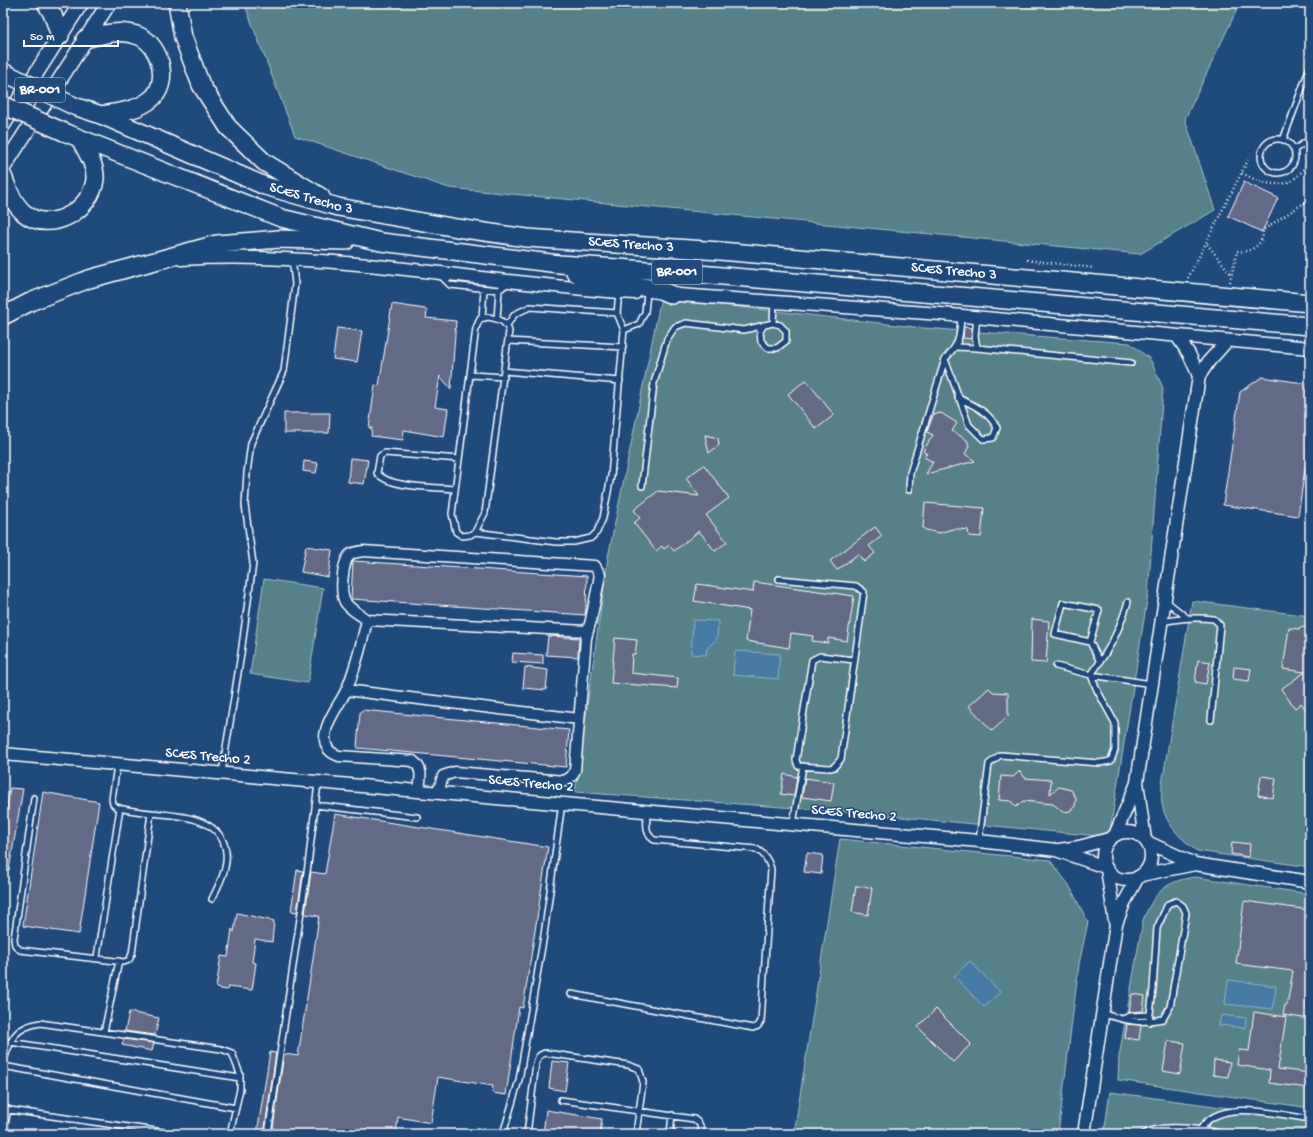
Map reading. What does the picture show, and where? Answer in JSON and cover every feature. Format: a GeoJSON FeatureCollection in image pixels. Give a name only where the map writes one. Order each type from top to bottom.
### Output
{"type":"FeatureCollection","features":[{"type":"Feature","properties":{"kind":"highway"},"geometry":{"type":"LineString","coordinates":[[46,3],[53,15],[60,36]]}},
{"type":"Feature","properties":{"kind":"highway"},"geometry":{"type":"LineString","coordinates":[[177,3],[182,38],[201,85],[228,127],[264,162],[338,208]]}},
{"type":"Feature","properties":{"kind":"highway"},"geometry":{"type":"LineString","coordinates":[[85,39],[110,32],[130,33],[140,36],[150,44],[159,57],[162,72],[158,89],[151,100],[134,109],[101,115]]}},
{"type":"Feature","properties":{"kind":"highway","name":"SCES Trecho 3"},"geometry":{"type":"LineString","coordinates":[[4,73],[74,106],[101,115],[265,186],[338,208],[527,238],[720,251],[1310,303]]}},
{"type":"Feature","properties":{"kind":"highway","name":"SCES Trecho 3"},"geometry":{"type":"LineString","coordinates":[[3,105],[80,139],[281,218],[381,242],[559,264],[684,273],[1310,326]]}},
{"type":"Feature","properties":{"kind":"highway"},"geometry":{"type":"LineString","coordinates":[[3,176],[16,205],[25,214],[37,220],[49,222],[66,217],[82,206],[91,194],[95,178],[93,166],[80,139]]}},
{"type":"Feature","properties":{"kind":"highway"},"geometry":{"type":"LineString","coordinates":[[3,316],[30,302],[89,279],[217,244],[279,239],[381,242]]}},
{"type":"Feature","properties":{"kind":"highway"},"geometry":{"type":"LineString","coordinates":[[559,264],[583,276],[660,290],[672,295]]}},
{"type":"Feature","properties":{"kind":"main road"},"geometry":{"type":"LineString","coordinates":[[3,125],[81,3]]}},
{"type":"Feature","properties":{"kind":"main road"},"geometry":{"type":"LineString","coordinates":[[3,168],[109,3]]}},
{"type":"Feature","properties":{"kind":"street"},"geometry":{"type":"LineString","coordinates":[[152,261],[217,257],[292,258],[619,292],[961,316],[1310,348]]}},
{"type":"Feature","properties":{"kind":"street"},"geometry":{"type":"LineString","coordinates":[[1177,336],[1190,354],[1199,376]]}},
{"type":"Feature","properties":{"kind":"street"},"geometry":{"type":"LineString","coordinates":[[1116,924],[1103,852],[1112,837],[1137,782],[1199,376],[1209,361],[1227,341]]}},
{"type":"Feature","properties":{"kind":"street"},"geometry":{"type":"LineString","coordinates":[[438,793],[443,776],[455,772],[566,781],[572,776],[575,770],[587,631],[591,620],[600,575],[595,566],[358,552],[351,554],[346,560],[342,588],[343,596],[346,603],[367,620],[587,631]]}},
{"type":"Feature","properties":{"kind":"street"},"geometry":{"type":"LineString","coordinates":[[367,620],[346,690],[325,736],[326,746],[331,753],[339,756],[413,761],[418,765],[421,771],[419,791]]}},
{"type":"Feature","properties":{"kind":"street"},"geometry":{"type":"LineString","coordinates":[[346,690],[579,719]]}},
{"type":"Feature","properties":{"kind":"street","name":"SCES Trecho 2"},"geometry":{"type":"LineString","coordinates":[[3,754],[318,783],[563,802],[979,841],[1056,850],[1106,868]]}},
{"type":"Feature","properties":{"kind":"street"},"geometry":{"type":"LineString","coordinates":[[1084,1134],[1116,924],[1124,903],[1140,876],[1146,870],[1151,856],[1146,841],[1137,782]]}},
{"type":"Feature","properties":{"kind":"street"},"geometry":{"type":"LineString","coordinates":[[1112,837],[1123,832],[1131,832],[1139,835],[1146,841],[1196,864],[1310,882]]}},
{"type":"Feature","properties":{"kind":"street","name":"SCES Trecho 2"},"geometry":{"type":"LineString","coordinates":[[1056,850],[1079,847],[1112,837]]}},
{"type":"Feature","properties":{"kind":"street"},"geometry":{"type":"LineString","coordinates":[[1106,868],[1118,878],[1125,880],[1196,864]]}},
{"type":"Feature","properties":{"kind":"lane"},"geometry":{"type":"LineString","coordinates":[[1283,140],[1310,67]]}},
{"type":"Feature","properties":{"kind":"lane"},"geometry":{"type":"LineString","coordinates":[[1294,150],[1310,139]]}},
{"type":"Feature","properties":{"kind":"lane"},"geometry":{"type":"LineString","coordinates":[[1274,140],[1283,140],[1290,144],[1294,150],[1295,158],[1292,166],[1286,172],[1278,174],[1270,172],[1264,166],[1261,158],[1264,147],[1274,140]]}},
{"type":"Feature","properties":{"kind":"lane"},"geometry":{"type":"LineString","coordinates":[[222,774],[241,654],[253,563],[245,505],[247,473],[252,443],[284,371],[295,284],[292,258]]}},
{"type":"Feature","properties":{"kind":"lane"},"geometry":{"type":"LineString","coordinates":[[438,273],[450,284],[484,289],[499,290],[510,281]]}},
{"type":"Feature","properties":{"kind":"lane"},"geometry":{"type":"LineString","coordinates":[[482,318],[497,319],[507,325],[509,331],[485,513],[475,532],[470,535],[462,536],[456,532],[452,514],[454,489],[471,375],[476,328],[482,318],[484,289]]}},
{"type":"Feature","properties":{"kind":"lane"},"geometry":{"type":"LineString","coordinates":[[497,319],[499,290]]}},
{"type":"Feature","properties":{"kind":"lane"},"geometry":{"type":"LineString","coordinates":[[475,532],[556,542],[574,542],[591,538],[597,532],[603,518],[611,476],[620,381],[624,330],[617,313],[619,292]]}},
{"type":"Feature","properties":{"kind":"lane"},"geometry":{"type":"LineString","coordinates":[[624,330],[639,324],[645,312],[647,293]]}},
{"type":"Feature","properties":{"kind":"lane"},"geometry":{"type":"LineString","coordinates":[[772,323],[774,302]]}},
{"type":"Feature","properties":{"kind":"lane"},"geometry":{"type":"LineString","coordinates":[[507,325],[515,314],[530,307],[617,313]]}},
{"type":"Feature","properties":{"kind":"lane"},"geometry":{"type":"LineString","coordinates":[[909,490],[910,473],[945,359],[956,347],[960,336],[961,316]]}},
{"type":"Feature","properties":{"kind":"lane"},"geometry":{"type":"LineString","coordinates":[[977,318],[975,336],[977,348]]}},
{"type":"Feature","properties":{"kind":"lane"},"geometry":{"type":"LineString","coordinates":[[642,486],[654,382],[666,339],[675,327],[686,323],[744,330],[764,325],[772,323],[780,324],[786,332],[786,341],[777,348],[768,348],[761,341],[760,331],[764,325]]}},
{"type":"Feature","properties":{"kind":"lane"},"geometry":{"type":"LineString","coordinates":[[508,341],[623,347]]}},
{"type":"Feature","properties":{"kind":"lane"},"geometry":{"type":"LineString","coordinates":[[956,347],[1131,363]]}},
{"type":"Feature","properties":{"kind":"lane"},"geometry":{"type":"LineString","coordinates":[[945,359],[958,398],[969,425],[983,439],[993,438],[997,428],[992,418],[974,405],[958,398]]}},
{"type":"Feature","properties":{"kind":"lane"},"geometry":{"type":"LineString","coordinates":[[504,371],[620,381]]}},
{"type":"Feature","properties":{"kind":"lane"},"geometry":{"type":"LineString","coordinates":[[471,375],[504,377]]}},
{"type":"Feature","properties":{"kind":"lane"},"geometry":{"type":"LineString","coordinates":[[454,489],[400,484],[381,478],[377,473],[378,461],[380,456],[385,454],[459,460]]}},
{"type":"Feature","properties":{"kind":"lane"},"geometry":{"type":"LineString","coordinates":[[779,579],[856,586],[861,588],[864,592],[841,759],[834,767],[830,768],[798,766],[796,760],[812,660],[820,656],[854,660]]}},
{"type":"Feature","properties":{"kind":"lane"},"geometry":{"type":"LineString","coordinates":[[1165,600],[1186,617]]}},
{"type":"Feature","properties":{"kind":"lane"},"geometry":{"type":"LineString","coordinates":[[1091,675],[1114,642],[1128,602]]}},
{"type":"Feature","properties":{"kind":"lane"},"geometry":{"type":"LineString","coordinates":[[1090,642],[1055,634],[1063,603],[1099,610],[1090,642],[1100,662]]}},
{"type":"Feature","properties":{"kind":"lane"},"geometry":{"type":"LineString","coordinates":[[1162,622],[1186,617],[1214,619],[1220,626],[1212,720]]}},
{"type":"Feature","properties":{"kind":"lane"},"geometry":{"type":"LineString","coordinates":[[1056,666],[1091,675],[1152,684]]}},
{"type":"Feature","properties":{"kind":"lane"},"geometry":{"type":"LineString","coordinates":[[979,841],[989,764],[1000,755],[1099,763],[1111,760],[1115,750],[1115,723],[1097,690],[1091,675]]}},
{"type":"Feature","properties":{"kind":"lane"},"geometry":{"type":"LineString","coordinates":[[118,764],[112,800],[113,804],[120,808],[194,819],[207,824],[219,832],[227,859],[223,878],[212,899]]}},
{"type":"Feature","properties":{"kind":"lane"},"geometry":{"type":"LineString","coordinates":[[793,824],[803,766]]}},
{"type":"Feature","properties":{"kind":"lane"},"geometry":{"type":"LineString","coordinates":[[268,1134],[318,783]]}},
{"type":"Feature","properties":{"kind":"lane"},"geometry":{"type":"LineString","coordinates":[[34,798],[14,939],[15,945],[20,950],[97,957],[118,961],[129,960],[132,954],[151,813]]}},
{"type":"Feature","properties":{"kind":"lane"},"geometry":{"type":"LineString","coordinates":[[503,1134],[513,1106],[520,1073],[546,928],[563,802]]}},
{"type":"Feature","properties":{"kind":"lane"},"geometry":{"type":"LineString","coordinates":[[315,804],[417,817]]}},
{"type":"Feature","properties":{"kind":"lane"},"geometry":{"type":"LineString","coordinates":[[97,957],[120,808]]}},
{"type":"Feature","properties":{"kind":"lane"},"geometry":{"type":"LineString","coordinates":[[571,994],[753,1028],[758,1026],[761,1021],[772,869],[768,860],[763,853],[756,849],[654,840],[649,836],[647,831],[647,810]]}},
{"type":"Feature","properties":{"kind":"lane"},"geometry":{"type":"LineString","coordinates":[[1102,1014],[1128,1022],[1149,1022],[1163,1019],[1170,1007],[1186,913],[1183,906],[1176,901],[1168,904],[1157,928],[1149,1022]]}},
{"type":"Feature","properties":{"kind":"lane"},"geometry":{"type":"LineString","coordinates":[[104,1032],[118,961]]}},
{"type":"Feature","properties":{"kind":"lane"},"geometry":{"type":"LineString","coordinates":[[1122,1019],[1130,1016],[1150,1015]]}},
{"type":"Feature","properties":{"kind":"lane"},"geometry":{"type":"LineString","coordinates":[[230,1134],[236,1108],[240,1089],[240,1078],[232,1053],[221,1050],[40,1023],[19,1030],[10,1042],[3,1064],[236,1108]]}},
{"type":"Feature","properties":{"kind":"lane"},"geometry":{"type":"LineString","coordinates":[[10,1042],[240,1078]]}},
{"type":"Feature","properties":{"kind":"lane"},"geometry":{"type":"LineString","coordinates":[[527,1134],[536,1063],[538,1057],[546,1052],[628,1065],[639,1069],[643,1082],[636,1134]]}},
{"type":"Feature","properties":{"kind":"lane"},"geometry":{"type":"LineString","coordinates":[[560,1100],[694,1119],[699,1122],[702,1128],[701,1134]]}},
{"type":"Feature","properties":{"kind":"lane"},"geometry":{"type":"LineString","coordinates":[[3,1134],[5,1109],[177,1134]]}},
{"type":"Feature","properties":{"kind":"lane"},"geometry":{"type":"LineString","coordinates":[[1200,1130],[1204,1123],[1215,1115],[1231,1111],[1244,1110],[1310,1119]]}},
{"type":"Feature","properties":{"kind":"lane"},"geometry":{"type":"LineString","coordinates":[[670,1134],[672,1115]]}},
{"type":"Feature","properties":{"kind":"lane"},"geometry":{"type":"LineString","coordinates":[[1144,1134],[1151,1129],[1200,1130],[1225,1134]]}},
{"type":"Feature","properties":{"kind":"path"},"geometry":{"type":"LineString","coordinates":[[1242,173],[1260,182],[1272,185],[1282,184],[1294,179],[1310,157]]}},
{"type":"Feature","properties":{"kind":"path"},"geometry":{"type":"LineString","coordinates":[[1195,279],[1188,278],[1207,244],[1248,160]]}},
{"type":"Feature","properties":{"kind":"path"},"geometry":{"type":"LineString","coordinates":[[1230,282],[1237,251],[1244,253],[1254,248],[1261,240],[1263,230],[1310,199]]}},
{"type":"Feature","properties":{"kind":"path"},"geometry":{"type":"LineString","coordinates":[[1304,203],[1310,206]]}},
{"type":"Feature","properties":{"kind":"path"},"geometry":{"type":"LineString","coordinates":[[1207,244],[1232,274]]}},
{"type":"Feature","properties":{"kind":"path"},"geometry":{"type":"LineString","coordinates":[[1223,282],[1237,283]]}},
{"type":"Feature","properties":{"kind":"green space"},"geometry":{"type":"Polygon","coordinates":[[[244,3],[1240,3],[1185,119],[1215,210],[1140,254],[449,188],[295,136],[244,3]]]}},
{"type":"Feature","properties":{"kind":"green space"},"geometry":{"type":"Polygon","coordinates":[[[661,298],[923,328],[1130,343],[1150,359],[1163,388],[1148,594],[1109,837],[849,812],[575,792],[608,557],[661,298]]]}},
{"type":"Feature","properties":{"kind":"green space"},"geometry":{"type":"Polygon","coordinates":[[[264,579],[323,588],[308,683],[250,674],[264,579]]]}},
{"type":"Feature","properties":{"kind":"green space"},"geometry":{"type":"Polygon","coordinates":[[[1192,601],[1310,616],[1310,867],[1197,851],[1185,842],[1166,817],[1162,803],[1162,784],[1192,601]]]}},
{"type":"Feature","properties":{"kind":"green space"},"geometry":{"type":"Polygon","coordinates":[[[840,839],[1050,860],[1069,885],[1088,922],[1079,964],[1058,1134],[794,1134],[840,839]]]}},
{"type":"Feature","properties":{"kind":"green space"},"geometry":{"type":"Polygon","coordinates":[[[1195,877],[1310,894],[1310,1108],[1118,1080],[1119,1057],[1143,920],[1156,896],[1168,885],[1195,877]]]}},
{"type":"Feature","properties":{"kind":"green space"},"geometry":{"type":"Polygon","coordinates":[[[1110,1092],[1310,1119],[1310,1134],[1104,1134],[1110,1092]]]}},
{"type":"Feature","properties":{"kind":"water"},"geometry":{"type":"Polygon","coordinates":[[[693,620],[718,621],[717,639],[707,648],[706,655],[691,654],[693,620]]]}},
{"type":"Feature","properties":{"kind":"water"},"geometry":{"type":"Polygon","coordinates":[[[735,651],[780,654],[778,679],[733,675],[735,651]]]}},
{"type":"Feature","properties":{"kind":"water"},"geometry":{"type":"Polygon","coordinates":[[[970,961],[1000,992],[984,1007],[954,976],[970,961]]]}},
{"type":"Feature","properties":{"kind":"water"},"geometry":{"type":"Polygon","coordinates":[[[1228,980],[1276,986],[1273,1009],[1225,1004],[1228,980]]]}},
{"type":"Feature","properties":{"kind":"water"},"geometry":{"type":"Polygon","coordinates":[[[1221,1015],[1246,1018],[1245,1028],[1219,1025],[1221,1015]]]}},
{"type":"Feature","properties":{"kind":"building"},"geometry":{"type":"Polygon","coordinates":[[[1244,182],[1278,198],[1262,232],[1228,216],[1244,182]]]}},
{"type":"Feature","properties":{"kind":"building"},"geometry":{"type":"Polygon","coordinates":[[[392,304],[425,309],[427,311],[426,318],[456,321],[451,389],[440,376],[435,407],[448,409],[444,437],[404,430],[403,440],[371,436],[372,428],[369,428],[375,385],[379,386],[392,304]]]}},
{"type":"Feature","properties":{"kind":"building"},"geometry":{"type":"Polygon","coordinates":[[[964,327],[972,328],[971,339],[963,338],[964,327]]]}},
{"type":"Feature","properties":{"kind":"building"},"geometry":{"type":"Polygon","coordinates":[[[337,328],[362,331],[357,362],[333,359],[337,328]]]}},
{"type":"Feature","properties":{"kind":"building"},"geometry":{"type":"Polygon","coordinates":[[[1262,377],[1310,384],[1310,435],[1298,516],[1223,505],[1240,392],[1262,377]]]}},
{"type":"Feature","properties":{"kind":"building"},"geometry":{"type":"Polygon","coordinates":[[[806,380],[834,415],[816,429],[788,394],[806,380]]]}},
{"type":"Feature","properties":{"kind":"building"},"geometry":{"type":"Polygon","coordinates":[[[284,413],[330,413],[329,433],[284,433],[284,413]]]}},
{"type":"Feature","properties":{"kind":"building"},"geometry":{"type":"Polygon","coordinates":[[[941,413],[957,423],[952,431],[967,440],[969,446],[965,454],[975,461],[926,474],[933,462],[924,457],[927,454],[923,451],[933,435],[927,432],[933,415],[941,413]]]}},
{"type":"Feature","properties":{"kind":"building"},"geometry":{"type":"Polygon","coordinates":[[[705,435],[718,438],[719,445],[709,453],[705,435]]]}},
{"type":"Feature","properties":{"kind":"building"},"geometry":{"type":"Polygon","coordinates":[[[350,458],[368,460],[364,484],[348,482],[350,458]]]}},
{"type":"Feature","properties":{"kind":"building"},"geometry":{"type":"Polygon","coordinates":[[[304,461],[318,463],[316,473],[303,471],[304,461]]]}},
{"type":"Feature","properties":{"kind":"building"},"geometry":{"type":"Polygon","coordinates":[[[704,465],[729,498],[706,515],[727,542],[715,551],[699,531],[674,551],[669,545],[664,549],[662,546],[656,551],[634,523],[640,518],[634,510],[658,491],[699,496],[686,478],[704,465]]]}},
{"type":"Feature","properties":{"kind":"building"},"geometry":{"type":"Polygon","coordinates":[[[925,503],[984,508],[981,537],[969,536],[968,530],[952,529],[939,533],[926,530],[923,528],[925,503]]]}},
{"type":"Feature","properties":{"kind":"building"},"geometry":{"type":"Polygon","coordinates":[[[875,527],[882,536],[869,546],[875,553],[864,562],[858,554],[837,570],[830,561],[875,527]]]}},
{"type":"Feature","properties":{"kind":"building"},"geometry":{"type":"Polygon","coordinates":[[[306,546],[332,550],[328,577],[301,572],[306,546]]]}},
{"type":"Feature","properties":{"kind":"building"},"geometry":{"type":"Polygon","coordinates":[[[353,561],[587,576],[585,615],[351,599],[353,561]]]}},
{"type":"Feature","properties":{"kind":"building"},"geometry":{"type":"Polygon","coordinates":[[[754,582],[854,596],[847,641],[828,638],[828,643],[812,641],[813,636],[791,633],[789,648],[746,641],[750,610],[694,601],[697,584],[753,592],[754,582]]]}},
{"type":"Feature","properties":{"kind":"building"},"geometry":{"type":"Polygon","coordinates":[[[1032,619],[1049,621],[1046,663],[1031,662],[1032,619]]]}},
{"type":"Feature","properties":{"kind":"building"},"geometry":{"type":"Polygon","coordinates":[[[1300,627],[1310,628],[1310,715],[1301,703],[1295,708],[1281,689],[1305,672],[1283,669],[1289,628],[1299,629],[1300,627]]]}},
{"type":"Feature","properties":{"kind":"building"},"geometry":{"type":"Polygon","coordinates":[[[548,636],[579,638],[578,657],[546,655],[548,636]]]}},
{"type":"Feature","properties":{"kind":"building"},"geometry":{"type":"Polygon","coordinates":[[[615,638],[637,640],[635,654],[632,654],[631,673],[678,678],[677,688],[611,683],[615,638]]]}},
{"type":"Feature","properties":{"kind":"building"},"geometry":{"type":"Polygon","coordinates":[[[513,653],[543,655],[543,664],[512,662],[513,653]]]}},
{"type":"Feature","properties":{"kind":"building"},"geometry":{"type":"Polygon","coordinates":[[[1198,660],[1210,662],[1206,684],[1195,682],[1198,660]]]}},
{"type":"Feature","properties":{"kind":"building"},"geometry":{"type":"Polygon","coordinates":[[[525,667],[548,670],[546,690],[523,688],[525,667]]]}},
{"type":"Feature","properties":{"kind":"building"},"geometry":{"type":"Polygon","coordinates":[[[1234,667],[1251,669],[1249,681],[1233,679],[1234,667]]]}},
{"type":"Feature","properties":{"kind":"building"},"geometry":{"type":"Polygon","coordinates":[[[989,688],[993,692],[1008,693],[1008,716],[992,731],[969,706],[989,688]]]}},
{"type":"Feature","properties":{"kind":"building"},"geometry":{"type":"Polygon","coordinates":[[[362,710],[569,730],[566,767],[358,748],[360,713],[362,710]]]}},
{"type":"Feature","properties":{"kind":"building"},"geometry":{"type":"Polygon","coordinates":[[[1020,771],[1025,778],[1051,780],[1050,794],[1059,787],[1071,790],[1076,798],[1075,806],[1070,811],[1063,812],[1053,804],[1023,801],[1016,807],[1011,801],[999,800],[1001,776],[1013,777],[1020,771]]]}},
{"type":"Feature","properties":{"kind":"building"},"geometry":{"type":"Polygon","coordinates":[[[784,774],[797,777],[794,796],[781,794],[784,774]]]}},
{"type":"Feature","properties":{"kind":"building"},"geometry":{"type":"Polygon","coordinates":[[[1261,776],[1276,778],[1273,798],[1258,795],[1261,776]]]}},
{"type":"Feature","properties":{"kind":"building"},"geometry":{"type":"Polygon","coordinates":[[[805,778],[834,782],[831,801],[802,797],[805,778]]]}},
{"type":"Feature","properties":{"kind":"building"},"geometry":{"type":"Polygon","coordinates":[[[10,788],[23,789],[9,870],[3,869],[3,834],[10,788]]]}},
{"type":"Feature","properties":{"kind":"building"},"geometry":{"type":"Polygon","coordinates":[[[43,792],[99,802],[79,934],[23,926],[43,792]]]}},
{"type":"Feature","properties":{"kind":"building"},"geometry":{"type":"Polygon","coordinates":[[[335,814],[548,847],[523,1008],[519,1007],[506,1095],[492,1093],[493,1086],[438,1077],[431,1123],[398,1117],[396,1134],[272,1134],[284,1054],[298,1056],[311,972],[319,916],[305,914],[311,872],[325,874],[335,814]]]}},
{"type":"Feature","properties":{"kind":"building"},"geometry":{"type":"Polygon","coordinates":[[[1232,842],[1250,844],[1249,857],[1231,854],[1232,842]]]}},
{"type":"Feature","properties":{"kind":"building"},"geometry":{"type":"Polygon","coordinates":[[[807,853],[823,855],[821,874],[804,872],[807,853]]]}},
{"type":"Feature","properties":{"kind":"building"},"geometry":{"type":"Polygon","coordinates":[[[297,870],[303,871],[297,912],[291,911],[297,870]]]}},
{"type":"Feature","properties":{"kind":"building"},"geometry":{"type":"Polygon","coordinates":[[[856,886],[872,888],[868,915],[852,912],[856,886]]]}},
{"type":"Feature","properties":{"kind":"building"},"geometry":{"type":"Polygon","coordinates":[[[1244,901],[1310,910],[1310,985],[1306,1008],[1310,1009],[1310,1019],[1283,1015],[1285,1005],[1287,1005],[1293,971],[1236,964],[1244,901]]]}},
{"type":"Feature","properties":{"kind":"building"},"geometry":{"type":"Polygon","coordinates":[[[237,913],[274,921],[272,942],[255,939],[252,962],[256,963],[252,990],[228,987],[227,990],[216,988],[221,956],[228,957],[232,929],[234,932],[237,913]]]}},
{"type":"Feature","properties":{"kind":"building"},"geometry":{"type":"Polygon","coordinates":[[[1132,994],[1145,996],[1143,1011],[1129,1012],[1132,994]]]}},
{"type":"Feature","properties":{"kind":"building"},"geometry":{"type":"Polygon","coordinates":[[[936,1009],[971,1044],[953,1062],[918,1027],[936,1009]]]}},
{"type":"Feature","properties":{"kind":"building"},"geometry":{"type":"Polygon","coordinates":[[[129,1012],[159,1018],[155,1035],[125,1031],[129,1012]]]}},
{"type":"Feature","properties":{"kind":"building"},"geometry":{"type":"Polygon","coordinates":[[[1254,1012],[1286,1017],[1278,1069],[1310,1073],[1309,1088],[1269,1083],[1270,1070],[1237,1065],[1239,1050],[1249,1051],[1254,1012]]]}},
{"type":"Feature","properties":{"kind":"building"},"geometry":{"type":"Polygon","coordinates":[[[1127,1024],[1141,1025],[1139,1040],[1125,1038],[1127,1024]]]}},
{"type":"Feature","properties":{"kind":"building"},"geometry":{"type":"Polygon","coordinates":[[[124,1039],[154,1043],[152,1051],[122,1045],[124,1039]]]}},
{"type":"Feature","properties":{"kind":"building"},"geometry":{"type":"Polygon","coordinates":[[[1168,1041],[1185,1043],[1180,1074],[1163,1071],[1168,1041]]]}},
{"type":"Feature","properties":{"kind":"building"},"geometry":{"type":"Polygon","coordinates":[[[270,1052],[276,1053],[264,1134],[257,1134],[270,1052]]]}},
{"type":"Feature","properties":{"kind":"building"},"geometry":{"type":"Polygon","coordinates":[[[1214,1060],[1230,1062],[1228,1077],[1213,1075],[1214,1060]]]}},
{"type":"Feature","properties":{"kind":"building"},"geometry":{"type":"Polygon","coordinates":[[[552,1061],[569,1063],[565,1091],[549,1088],[552,1061]]]}},
{"type":"Feature","properties":{"kind":"building"},"geometry":{"type":"Polygon","coordinates":[[[546,1110],[602,1119],[600,1134],[543,1134],[546,1110]]]}}]}
